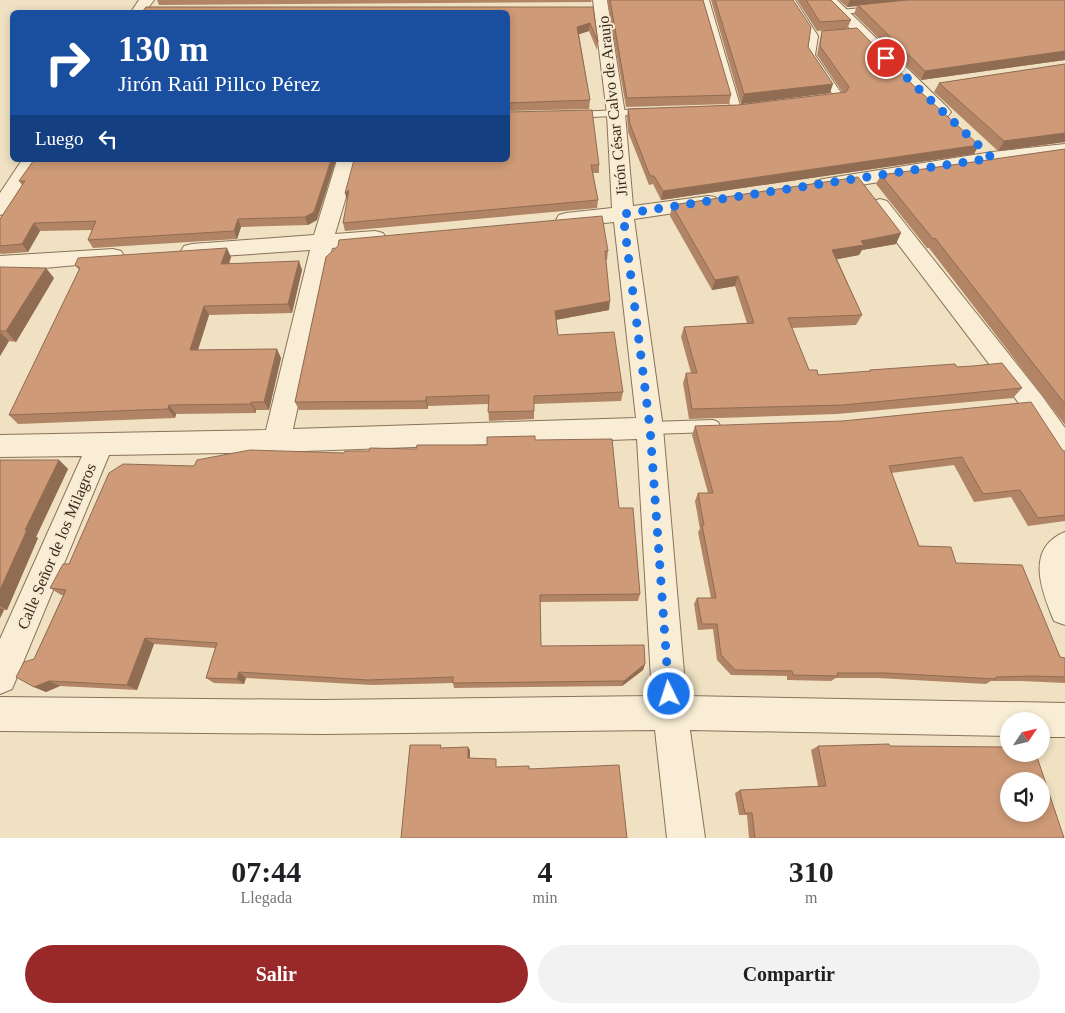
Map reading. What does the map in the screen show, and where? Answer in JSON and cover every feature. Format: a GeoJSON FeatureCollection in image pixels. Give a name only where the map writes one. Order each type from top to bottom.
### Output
{"type":"FeatureCollection","features":[{"type":"Feature","properties":{"kind":"street"},"geometry":{"type":"LineString","coordinates":[[581,8],[601,4]]}},
{"type":"Feature","properties":{"kind":"street","name":"Jirón César Calvo de Araujo"},"geometry":{"type":"LineString","coordinates":[[601,4],[616,114],[623,214],[650,428],[670,713],[686,838]]}},
{"type":"Feature","properties":{"kind":"street"},"geometry":{"type":"LineString","coordinates":[[834,6],[856,32],[957,126]]}},
{"type":"Feature","properties":{"kind":"street"},"geometry":{"type":"LineString","coordinates":[[142,7],[159,10]]}},
{"type":"Feature","properties":{"kind":"street"},"geometry":{"type":"LineString","coordinates":[[916,88],[934,85]]}},
{"type":"Feature","properties":{"kind":"street"},"geometry":{"type":"LineString","coordinates":[[800,188],[859,179],[985,152],[1065,150]]}},
{"type":"Feature","properties":{"kind":"street"},"geometry":{"type":"LineString","coordinates":[[0,208],[31,162]]}},
{"type":"Feature","properties":{"kind":"street"},"geometry":{"type":"LineString","coordinates":[[277,441],[322,243],[346,162]]}},
{"type":"Feature","properties":{"kind":"street"},"geometry":{"type":"LineString","coordinates":[[859,179],[1023,404],[1065,450]]}},
{"type":"Feature","properties":{"kind":"street"},"geometry":{"type":"LineString","coordinates":[[545,222],[623,214],[731,198]]}},
{"type":"Feature","properties":{"kind":"street"},"geometry":{"type":"LineString","coordinates":[[175,252],[322,243],[400,235]]}},
{"type":"Feature","properties":{"kind":"street"},"geometry":{"type":"LineString","coordinates":[[0,264],[136,255]]}},
{"type":"Feature","properties":{"kind":"street"},"geometry":{"type":"LineString","coordinates":[[0,446],[277,441],[650,428]]}},
{"type":"Feature","properties":{"kind":"street","name":"Calle Señor de los Milagros"},"geometry":{"type":"LineString","coordinates":[[0,676],[101,443]]}},
{"type":"Feature","properties":{"kind":"street"},"geometry":{"type":"LineString","coordinates":[[1060,560],[1065,610]]}},
{"type":"Feature","properties":{"kind":"street"},"geometry":{"type":"LineString","coordinates":[[0,714],[322,717],[670,713],[1065,720]]}},
{"type":"Feature","properties":{"kind":"lane"},"geometry":{"type":"LineString","coordinates":[[705,0],[736,109]]}},
{"type":"Feature","properties":{"kind":"lane"},"geometry":{"type":"LineString","coordinates":[[791,0],[819,35],[811,55],[839,97],[811,100]]}},
{"type":"Feature","properties":{"kind":"lane"},"geometry":{"type":"LineString","coordinates":[[834,6],[886,7]]}},
{"type":"Feature","properties":{"kind":"lane"},"geometry":{"type":"LineString","coordinates":[[567,115],[662,112]]}},
{"type":"Feature","properties":{"kind":"lane"},"geometry":{"type":"LineString","coordinates":[[650,428],[729,425]]}},
{"type":"Feature","properties":{"kind":"building"},"geometry":{"type":"Polygon","coordinates":[[[610,0],[703,0],[731,95],[627,98],[610,0]]]}},
{"type":"Feature","properties":{"kind":"building"},"geometry":{"type":"Polygon","coordinates":[[[715,0],[793,0],[811,27],[808,47],[833,84],[744,94],[715,0]]]}},
{"type":"Feature","properties":{"kind":"building"},"geometry":{"type":"Polygon","coordinates":[[[806,0],[831,0],[851,20],[820,22],[806,0]]]}},
{"type":"Feature","properties":{"kind":"building"},"geometry":{"type":"Polygon","coordinates":[[[907,0],[1065,0],[1065,51],[925,71],[858,5],[907,0]]]}},
{"type":"Feature","properties":{"kind":"building"},"geometry":{"type":"Polygon","coordinates":[[[146,7],[593,7],[598,42],[590,23],[577,27],[590,100],[510,103],[510,10],[144,10],[146,7]]]}},
{"type":"Feature","properties":{"kind":"building"},"geometry":{"type":"Polygon","coordinates":[[[857,28],[913,85],[979,145],[663,191],[654,176],[650,176],[630,124],[628,109],[738,105],[846,92],[849,87],[820,46],[822,31],[857,28]]]}},
{"type":"Feature","properties":{"kind":"building"},"geometry":{"type":"Polygon","coordinates":[[[1065,64],[1065,133],[1004,141],[939,83],[1065,64]]]}},
{"type":"Feature","properties":{"kind":"building"},"geometry":{"type":"Polygon","coordinates":[[[592,110],[599,165],[591,165],[598,200],[343,223],[349,190],[345,193],[353,162],[510,162],[510,112],[592,110]]]}},
{"type":"Feature","properties":{"kind":"building"},"geometry":{"type":"Polygon","coordinates":[[[1065,149],[1065,404],[935,238],[933,239],[881,175],[1065,149]]]}},
{"type":"Feature","properties":{"kind":"building"},"geometry":{"type":"Polygon","coordinates":[[[33,162],[330,162],[314,212],[305,217],[238,219],[234,231],[88,240],[96,221],[34,223],[22,244],[0,246],[0,219],[25,181],[19,181],[33,162]]]}},
{"type":"Feature","properties":{"kind":"building"},"geometry":{"type":"Polygon","coordinates":[[[858,177],[901,233],[861,241],[864,245],[832,250],[862,315],[788,318],[809,370],[817,370],[818,375],[955,364],[957,367],[1002,363],[1022,388],[843,405],[692,409],[686,373],[697,373],[684,327],[754,323],[738,276],[715,280],[672,205],[858,177]]]}},
{"type":"Feature","properties":{"kind":"building"},"geometry":{"type":"Polygon","coordinates":[[[602,216],[608,251],[605,251],[610,301],[555,311],[558,335],[614,332],[623,392],[534,396],[534,411],[488,412],[489,395],[426,397],[426,401],[295,402],[326,257],[338,246],[339,240],[602,216]]]}},
{"type":"Feature","properties":{"kind":"building"},"geometry":{"type":"Polygon","coordinates":[[[227,248],[221,264],[299,261],[288,304],[204,306],[190,350],[277,349],[264,402],[251,402],[251,404],[169,405],[168,409],[9,415],[80,268],[75,265],[78,258],[227,248]]]}},
{"type":"Feature","properties":{"kind":"building"},"geometry":{"type":"Polygon","coordinates":[[[0,267],[46,268],[6,331],[0,331],[0,267]]]}},
{"type":"Feature","properties":{"kind":"building"},"geometry":{"type":"Polygon","coordinates":[[[1031,402],[1063,451],[1065,451],[1065,515],[1038,518],[1020,490],[983,494],[962,457],[889,466],[919,546],[951,547],[956,563],[1022,565],[1060,657],[1065,658],[1065,677],[996,677],[996,679],[886,673],[837,673],[838,676],[793,675],[792,671],[735,670],[721,655],[717,624],[702,624],[697,598],[716,598],[698,493],[713,493],[695,426],[843,421],[1031,402]]]}},
{"type":"Feature","properties":{"kind":"building"},"geometry":{"type":"Polygon","coordinates":[[[535,436],[535,440],[612,439],[619,508],[633,508],[640,594],[540,595],[541,646],[644,645],[645,664],[624,681],[453,683],[453,677],[368,680],[239,672],[237,679],[206,678],[217,643],[145,638],[127,685],[49,681],[34,687],[16,677],[24,662],[34,659],[66,590],[50,588],[63,564],[69,564],[109,473],[123,464],[194,466],[197,460],[250,450],[344,453],[345,451],[369,451],[370,448],[416,449],[417,445],[487,445],[487,437],[535,436]]]}},
{"type":"Feature","properties":{"kind":"building"},"geometry":{"type":"Polygon","coordinates":[[[0,460],[59,460],[25,530],[27,530],[0,590],[0,460]]]}},
{"type":"Feature","properties":{"kind":"building"},"geometry":{"type":"Polygon","coordinates":[[[889,744],[890,746],[1000,747],[1000,762],[1039,762],[1042,772],[1000,772],[1000,822],[1050,822],[1050,796],[1064,838],[755,838],[752,813],[745,813],[740,790],[826,786],[818,746],[889,744]]]}},
{"type":"Feature","properties":{"kind":"building"},"geometry":{"type":"Polygon","coordinates":[[[410,745],[441,745],[440,748],[468,747],[468,758],[496,759],[496,767],[529,766],[529,769],[619,765],[627,838],[401,838],[410,745]]]}},
{"type":"Feature","properties":{"kind":"route"},"geometry":{"type":"LineString","coordinates":[[669,694],[650,428],[623,214],[992,158],[886,58]]}}]}
